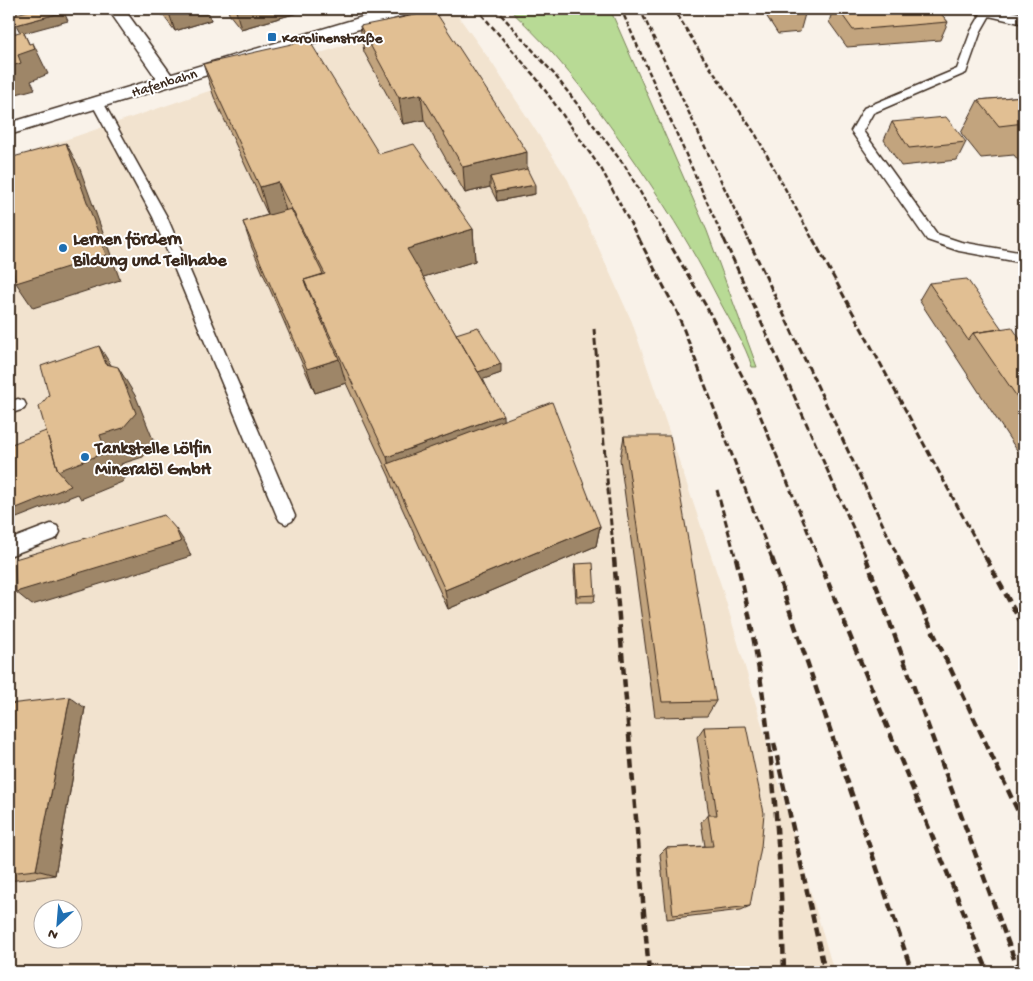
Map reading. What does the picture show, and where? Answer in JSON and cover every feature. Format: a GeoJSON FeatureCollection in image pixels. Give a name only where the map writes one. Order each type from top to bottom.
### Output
{"type":"FeatureCollection","features":[{"type":"Feature","properties":{"kind":"street"},"geometry":{"type":"LineString","coordinates":[[116,9],[166,81]]}},
{"type":"Feature","properties":{"kind":"street","name":"Hafenbahn"},"geometry":{"type":"LineString","coordinates":[[9,129],[406,9]]}},
{"type":"Feature","properties":{"kind":"street"},"geometry":{"type":"LineString","coordinates":[[985,10],[1024,19]]}},
{"type":"Feature","properties":{"kind":"lane"},"geometry":{"type":"LineString","coordinates":[[985,10],[962,71],[868,111],[857,132],[932,236],[959,246],[1024,258]]}},
{"type":"Feature","properties":{"kind":"lane"},"geometry":{"type":"LineString","coordinates":[[97,102],[160,217],[286,516]]}},
{"type":"Feature","properties":{"kind":"lane"},"geometry":{"type":"LineString","coordinates":[[9,548],[51,532]]}},
{"type":"Feature","properties":{"kind":"shaded area"},"geometry":{"type":"Polygon","coordinates":[[[453,9],[492,63],[568,180],[632,322],[722,588],[834,972],[9,972],[9,159],[453,9]]]}},
{"type":"Feature","properties":{"kind":"green space"},"geometry":{"type":"Polygon","coordinates":[[[509,9],[610,9],[707,231],[757,367],[752,367],[738,334],[686,241],[623,144],[569,73],[509,9]]]}},
{"type":"Feature","properties":{"kind":"building"},"geometry":{"type":"Polygon","coordinates":[[[36,9],[62,9],[64,12],[16,25],[12,15],[36,9]]]}},
{"type":"Feature","properties":{"kind":"building"},"geometry":{"type":"Polygon","coordinates":[[[165,9],[183,9],[169,13],[165,9]]]}},
{"type":"Feature","properties":{"kind":"building"},"geometry":{"type":"Polygon","coordinates":[[[778,9],[802,9],[805,14],[782,16],[778,9]]]}},
{"type":"Feature","properties":{"kind":"building"},"geometry":{"type":"Polygon","coordinates":[[[838,9],[937,9],[948,22],[853,30],[838,9]]]}},
{"type":"Feature","properties":{"kind":"building"},"geometry":{"type":"Polygon","coordinates":[[[435,11],[527,152],[463,167],[421,94],[399,98],[360,26],[435,11]]]}},
{"type":"Feature","properties":{"kind":"building"},"geometry":{"type":"Polygon","coordinates":[[[23,31],[29,44],[33,43],[35,49],[18,55],[21,63],[9,67],[9,35],[23,31]]]}},
{"type":"Feature","properties":{"kind":"building"},"geometry":{"type":"Polygon","coordinates":[[[309,40],[379,154],[414,144],[473,229],[407,249],[503,415],[387,457],[304,280],[325,274],[278,182],[260,187],[203,64],[309,40]]]}},
{"type":"Feature","properties":{"kind":"building"},"geometry":{"type":"Polygon","coordinates":[[[1024,96],[1024,123],[999,126],[978,100],[1024,96]]]}},
{"type":"Feature","properties":{"kind":"building"},"geometry":{"type":"Polygon","coordinates":[[[946,117],[966,142],[909,148],[892,122],[946,117]]]}},
{"type":"Feature","properties":{"kind":"building","name":"Lernen fördern Bildung und Teilhabe"},"geometry":{"type":"Polygon","coordinates":[[[66,143],[106,255],[16,283],[9,255],[9,158],[66,143]]]}},
{"type":"Feature","properties":{"kind":"building"},"geometry":{"type":"Polygon","coordinates":[[[527,169],[535,185],[496,192],[490,177],[527,169]]]}},
{"type":"Feature","properties":{"kind":"building"},"geometry":{"type":"Polygon","coordinates":[[[291,209],[323,274],[304,280],[339,359],[307,369],[243,222],[291,209]]]}},
{"type":"Feature","properties":{"kind":"building"},"geometry":{"type":"Polygon","coordinates":[[[967,279],[1002,329],[973,333],[968,340],[929,283],[967,279]]]}},
{"type":"Feature","properties":{"kind":"building"},"geometry":{"type":"Polygon","coordinates":[[[478,327],[501,364],[478,372],[456,334],[478,327]]]}},
{"type":"Feature","properties":{"kind":"building"},"geometry":{"type":"Polygon","coordinates":[[[1012,327],[1024,345],[1024,407],[973,333],[1012,327]]]}},
{"type":"Feature","properties":{"kind":"building"},"geometry":{"type":"Polygon","coordinates":[[[99,346],[106,364],[118,367],[136,413],[123,428],[100,435],[105,449],[102,454],[58,471],[39,407],[49,395],[41,366],[99,346]]]}},
{"type":"Feature","properties":{"kind":"building"},"geometry":{"type":"Polygon","coordinates":[[[552,402],[600,526],[445,590],[387,464],[552,402]]]}},
{"type":"Feature","properties":{"kind":"building"},"geometry":{"type":"Polygon","coordinates":[[[46,431],[58,471],[71,486],[9,511],[9,445],[46,431]]]}},
{"type":"Feature","properties":{"kind":"building"},"geometry":{"type":"Polygon","coordinates":[[[624,436],[670,436],[716,701],[662,702],[624,436]]]}},
{"type":"Feature","properties":{"kind":"building"},"geometry":{"type":"Polygon","coordinates":[[[164,515],[176,529],[181,542],[16,592],[15,559],[164,515]]]}},
{"type":"Feature","properties":{"kind":"building"},"geometry":{"type":"Polygon","coordinates":[[[593,563],[595,595],[577,596],[575,564],[593,563]]]}},
{"type":"Feature","properties":{"kind":"building"},"geometry":{"type":"Polygon","coordinates":[[[70,697],[36,870],[9,873],[9,704],[70,697]]]}},
{"type":"Feature","properties":{"kind":"building"},"geometry":{"type":"Polygon","coordinates":[[[746,726],[764,813],[761,847],[750,906],[673,915],[666,848],[713,846],[708,815],[717,815],[704,727],[746,726]]]}},
{"type":"Feature","properties":{"kind":"railway"},"geometry":{"type":"LineString","coordinates":[[477,9],[537,79],[602,170],[639,240]]}},
{"type":"Feature","properties":{"kind":"railway"},"geometry":{"type":"LineString","coordinates":[[496,9],[554,74],[625,166],[668,240]]}},
{"type":"Feature","properties":{"kind":"railway"},"geometry":{"type":"LineString","coordinates":[[621,9],[724,240]]}},
{"type":"Feature","properties":{"kind":"railway"},"geometry":{"type":"LineString","coordinates":[[640,9],[749,240]]}},
{"type":"Feature","properties":{"kind":"railway"},"geometry":{"type":"LineString","coordinates":[[674,9],[703,57],[756,135],[813,240]]}},
{"type":"Feature","properties":{"kind":"railway"},"geometry":{"type":"LineString","coordinates":[[639,239],[677,312],[772,559]]}},
{"type":"Feature","properties":{"kind":"railway"},"geometry":{"type":"LineString","coordinates":[[667,239],[706,306],[751,393],[819,559]]}},
{"type":"Feature","properties":{"kind":"railway"},"geometry":{"type":"LineString","coordinates":[[724,239],[867,559]]}},
{"type":"Feature","properties":{"kind":"railway"},"geometry":{"type":"LineString","coordinates":[[748,239],[899,559]]}},
{"type":"Feature","properties":{"kind":"railway"},"geometry":{"type":"LineString","coordinates":[[813,239],[986,559]]}},
{"type":"Feature","properties":{"kind":"railway"},"geometry":{"type":"LineString","coordinates":[[594,329],[614,559]]}},
{"type":"Feature","properties":{"kind":"railway"},"geometry":{"type":"LineString","coordinates":[[717,490],[736,559]]}},
{"type":"Feature","properties":{"kind":"railway"},"geometry":{"type":"LineString","coordinates":[[614,558],[649,972]]}},
{"type":"Feature","properties":{"kind":"railway"},"geometry":{"type":"LineString","coordinates":[[736,558],[748,609],[765,711],[780,868],[784,972]]}},
{"type":"Feature","properties":{"kind":"railway"},"geometry":{"type":"LineString","coordinates":[[772,558],[912,972]]}},
{"type":"Feature","properties":{"kind":"railway"},"geometry":{"type":"LineString","coordinates":[[818,558],[988,972]]}},
{"type":"Feature","properties":{"kind":"railway"},"geometry":{"type":"LineString","coordinates":[[866,558],[1019,972]]}},
{"type":"Feature","properties":{"kind":"railway"},"geometry":{"type":"LineString","coordinates":[[898,558],[1024,824]]}},
{"type":"Feature","properties":{"kind":"railway"},"geometry":{"type":"LineString","coordinates":[[986,558],[1024,628]]}},
{"type":"Feature","properties":{"kind":"railway"},"geometry":{"type":"LineString","coordinates":[[774,743],[825,972]]}},
{"type":"Feature","properties":{"kind":"place","name":"Karolinenstraße"},"geometry":{"type":"Point","coordinates":[272,37]}},
{"type":"Feature","properties":{"kind":"place","name":"Lernen fördern Bildung und Teilhabe"},"geometry":{"type":"Point","coordinates":[63,248]}},
{"type":"Feature","properties":{"kind":"place","name":"Tankstelle Lölfin Mineralöl GmbH"},"geometry":{"type":"Point","coordinates":[85,457]}}]}
